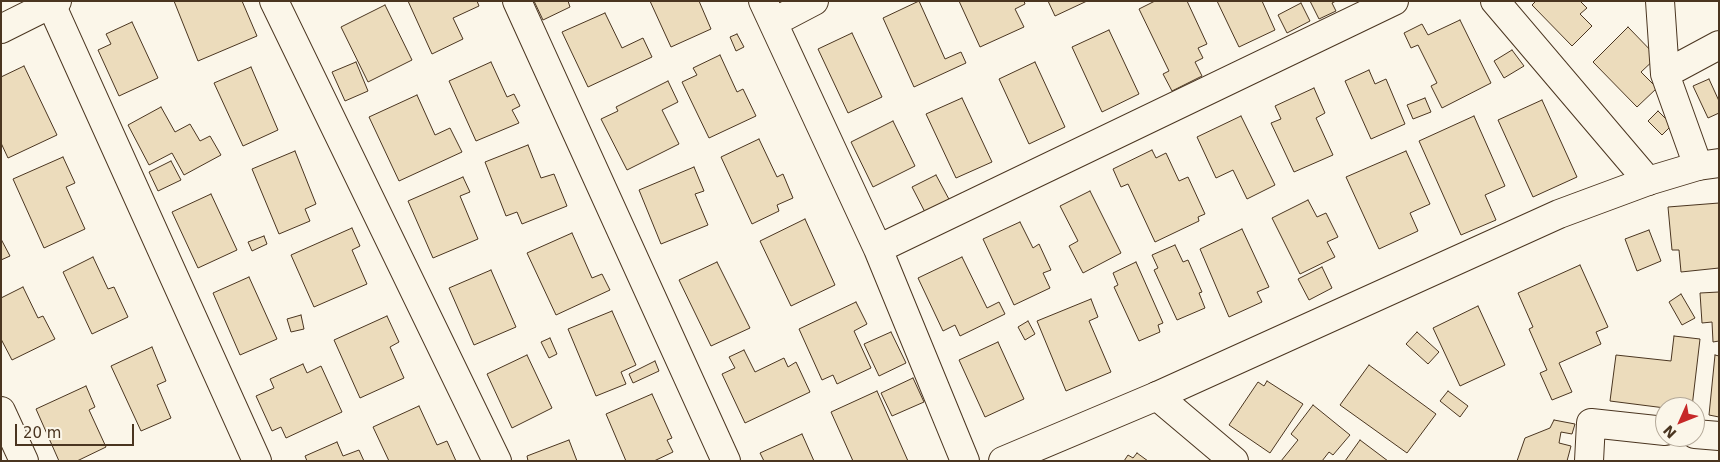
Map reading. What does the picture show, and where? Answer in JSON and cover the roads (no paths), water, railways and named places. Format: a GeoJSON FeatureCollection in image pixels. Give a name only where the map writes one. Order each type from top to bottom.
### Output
{"type":"FeatureCollection","features":[{"type":"Feature","properties":{"kind":"street"},"geometry":{"type":"LineString","coordinates":[[274,1],[497,461]]}},
{"type":"Feature","properties":{"kind":"street"},"geometry":{"type":"LineString","coordinates":[[517,1],[726,461]]}},
{"type":"Feature","properties":{"kind":"street"},"geometry":{"type":"LineString","coordinates":[[814,1],[769,12],[878,249],[965,461]]}},
{"type":"Feature","properties":{"kind":"street"},"geometry":{"type":"LineString","coordinates":[[878,249],[1394,1]]}},
{"type":"Feature","properties":{"kind":"street"},"geometry":{"type":"LineString","coordinates":[[1495,1],[1648,181]]}},
{"type":"Feature","properties":{"kind":"street"},"geometry":{"type":"LineString","coordinates":[[1003,461],[1157,396],[1560,214],[1648,181],[1709,165],[1665,74],[1660,1]]}},
{"type":"Feature","properties":{"kind":"street"},"geometry":{"type":"LineString","coordinates":[[2,25],[54,3],[257,461]]}},
{"type":"Feature","properties":{"kind":"street"},"geometry":{"type":"LineString","coordinates":[[1665,74],[1719,45]]}},
{"type":"Feature","properties":{"kind":"street"},"geometry":{"type":"LineString","coordinates":[[1157,396],[1234,461]]}},
{"type":"Feature","properties":{"kind":"street"},"geometry":{"type":"LineString","coordinates":[[1,411],[24,461]]}},
{"type":"Feature","properties":{"kind":"street"},"geometry":{"type":"LineString","coordinates":[[1588,461],[1591,423],[1655,430]]}},
{"type":"Feature","properties":{"kind":"street"},"geometry":{"type":"LineString","coordinates":[[1705,435],[1719,436]]}}]}
